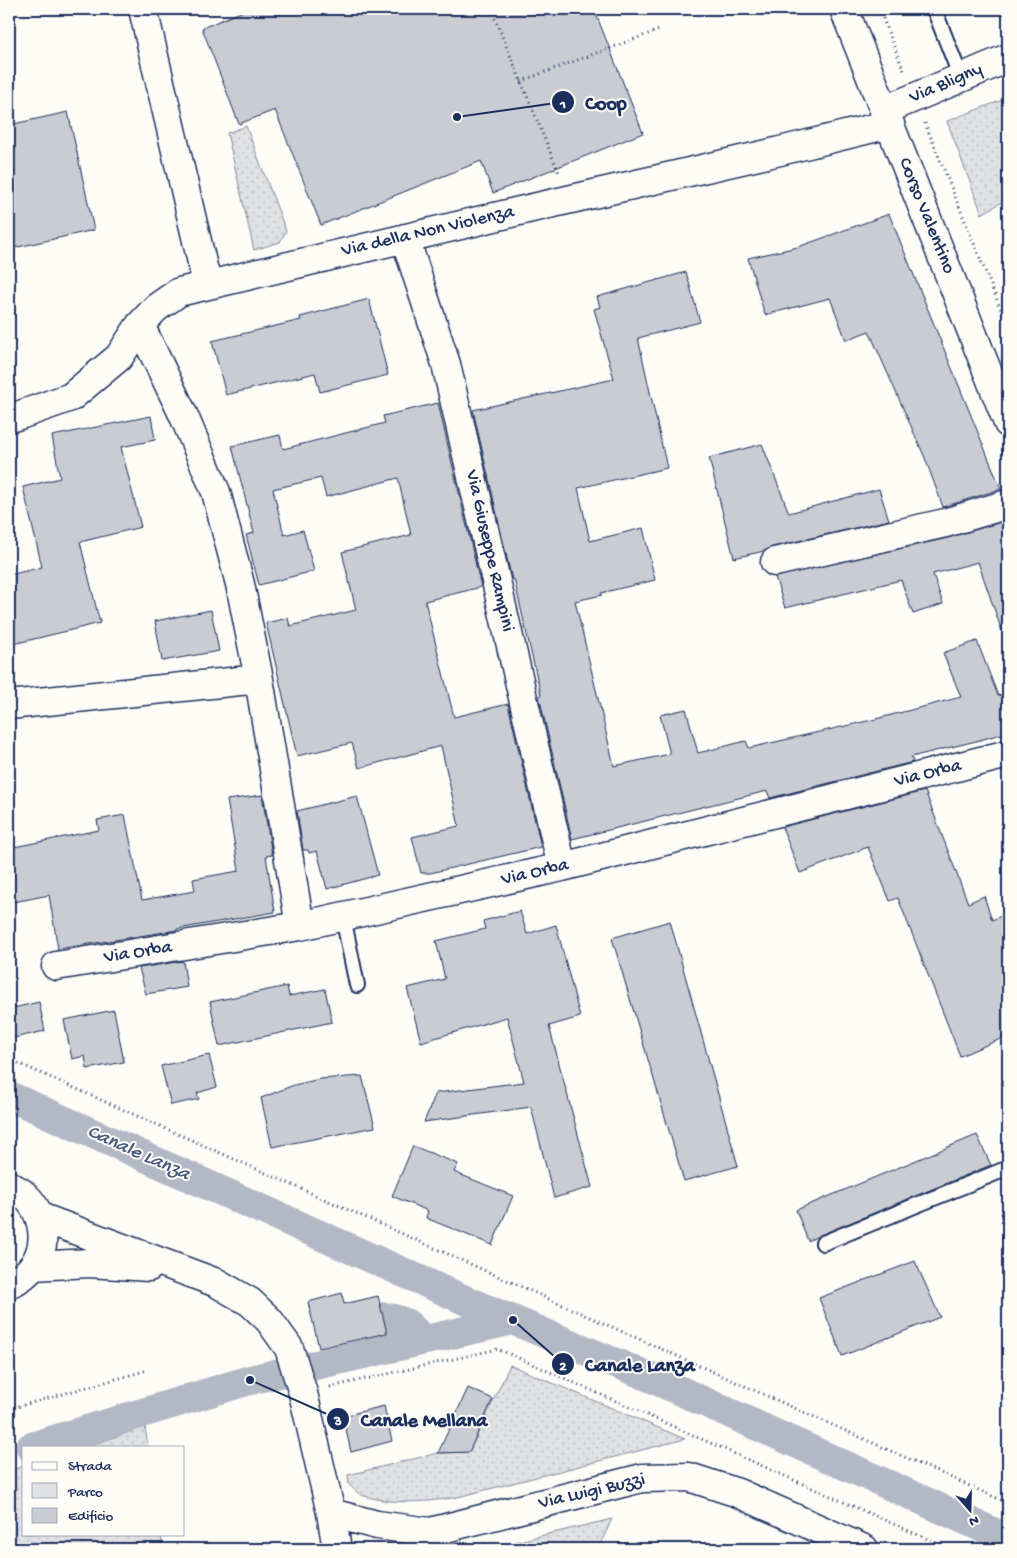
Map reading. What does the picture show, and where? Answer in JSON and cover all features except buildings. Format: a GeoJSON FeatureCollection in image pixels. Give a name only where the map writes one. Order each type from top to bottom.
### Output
{"type":"FeatureCollection","features":[{"type":"Feature","properties":{"kind":"street"},"geometry":{"type":"LineString","coordinates":[[143,9],[207,284]]}},
{"type":"Feature","properties":{"kind":"street","name":"Corso Valentino"},"geometry":{"type":"LineString","coordinates":[[844,9],[1008,423]]}},
{"type":"Feature","properties":{"kind":"street","name":"Via Bligny"},"geometry":{"type":"LineString","coordinates":[[887,117],[915,97],[1008,58]]}},
{"type":"Feature","properties":{"kind":"street","name":"Via della Non Violenza"},"geometry":{"type":"LineString","coordinates":[[9,418],[71,397],[119,357],[140,325],[156,308],[179,292],[570,199],[780,152],[887,117]]}},
{"type":"Feature","properties":{"kind":"street","name":"Via Giuseppe Rampini"},"geometry":{"type":"LineString","coordinates":[[405,238],[446,364],[562,867]]}},
{"type":"Feature","properties":{"kind":"street"},"geometry":{"type":"LineString","coordinates":[[140,325],[183,414],[216,492],[240,584],[300,926]]}},
{"type":"Feature","properties":{"kind":"street"},"geometry":{"type":"LineString","coordinates":[[775,562],[945,523],[1008,504]]}},
{"type":"Feature","properties":{"kind":"street"},"geometry":{"type":"LineString","coordinates":[[9,705],[258,679]]}},
{"type":"Feature","properties":{"kind":"street","name":"Via Orba"},"geometry":{"type":"LineString","coordinates":[[56,966],[300,926],[343,917],[562,867],[1008,754]]}},
{"type":"Feature","properties":{"kind":"street"},"geometry":{"type":"LineString","coordinates":[[9,1185],[21,1192],[32,1203],[40,1217],[43,1234],[41,1251],[33,1266],[21,1278],[9,1284]]}},
{"type":"Feature","properties":{"kind":"street"},"geometry":{"type":"LineString","coordinates":[[40,1217],[217,1283],[250,1302],[269,1320],[289,1348],[303,1393],[331,1513],[337,1549]]}},
{"type":"Feature","properties":{"kind":"street"},"geometry":{"type":"LineString","coordinates":[[33,1266],[90,1263],[178,1269]]}},
{"type":"Feature","properties":{"kind":"street","name":"Via Luigi Buzzi"},"geometry":{"type":"LineString","coordinates":[[331,1513],[377,1525],[430,1532],[642,1478],[689,1477],[738,1493],[864,1549]]}},
{"type":"Feature","properties":{"kind":"street","name":"Via Luigi Buzzi"},"geometry":{"type":"LineString","coordinates":[[408,1549],[430,1532]]}},
{"type":"Feature","properties":{"kind":"lane"},"geometry":{"type":"LineString","coordinates":[[934,9],[961,78]]}},
{"type":"Feature","properties":{"kind":"lane"},"geometry":{"type":"LineString","coordinates":[[343,917],[357,985]]}},
{"type":"Feature","properties":{"kind":"lane"},"geometry":{"type":"LineString","coordinates":[[823,1243],[1008,1168]]}},
{"type":"Feature","properties":{"kind":"path"},"geometry":{"type":"LineString","coordinates":[[491,9],[570,199]]}},
{"type":"Feature","properties":{"kind":"path"},"geometry":{"type":"LineString","coordinates":[[879,9],[1008,327]]}},
{"type":"Feature","properties":{"kind":"path"},"geometry":{"type":"LineString","coordinates":[[521,81],[659,30]]}},
{"type":"Feature","properties":{"kind":"path"},"geometry":{"type":"LineString","coordinates":[[9,1059],[1008,1503]]}},
{"type":"Feature","properties":{"kind":"path"},"geometry":{"type":"LineString","coordinates":[[303,1393],[498,1349],[950,1549]]}},
{"type":"Feature","properties":{"kind":"path"},"geometry":{"type":"LineString","coordinates":[[9,1408],[148,1370]]}},
{"type":"Feature","properties":{"kind":"green space"},"geometry":{"type":"Polygon","coordinates":[[[1008,98],[1007,199],[982,214],[947,121],[1008,98]]]}},
{"type":"Feature","properties":{"kind":"green space"},"geometry":{"type":"Polygon","coordinates":[[[246,126],[286,231],[280,242],[254,250],[227,133],[246,126]]]}},
{"type":"Feature","properties":{"kind":"green space"},"geometry":{"type":"Polygon","coordinates":[[[510,1365],[685,1439],[447,1499],[411,1502],[387,1501],[363,1495],[349,1485],[348,1475],[438,1453],[469,1452],[510,1365]]]}},
{"type":"Feature","properties":{"kind":"green space"},"geometry":{"type":"Polygon","coordinates":[[[145,1427],[148,1446],[88,1446],[145,1427]]]}},
{"type":"Feature","properties":{"kind":"green space"},"geometry":{"type":"Polygon","coordinates":[[[22,1467],[22,1536],[161,1536],[163,1549],[9,1549],[9,1471],[22,1467]]]}},
{"type":"Feature","properties":{"kind":"green space"},"geometry":{"type":"Polygon","coordinates":[[[612,1519],[598,1549],[485,1549],[612,1519]]]}},
{"type":"Feature","properties":{"kind":"waterway","name":"Canale Lanza"},"geometry":{"type":"LineString","coordinates":[[9,1096],[467,1301],[654,1379],[1008,1539]]}},
{"type":"Feature","properties":{"kind":"waterway"},"geometry":{"type":"LineString","coordinates":[[384,1317],[406,1324],[422,1340]]}},
{"type":"Feature","properties":{"kind":"waterway"},"geometry":{"type":"LineString","coordinates":[[34,1446],[250,1380],[513,1320]]}},
{"type":"Feature","properties":{"kind":"place","name":"Coop"},"geometry":{"type":"Point","coordinates":[457,117]}},
{"type":"Feature","properties":{"kind":"place","name":"Canale Lanza"},"geometry":{"type":"Point","coordinates":[513,1320]}},
{"type":"Feature","properties":{"kind":"place","name":"Canale Mellana"},"geometry":{"type":"Point","coordinates":[250,1380]}}]}
